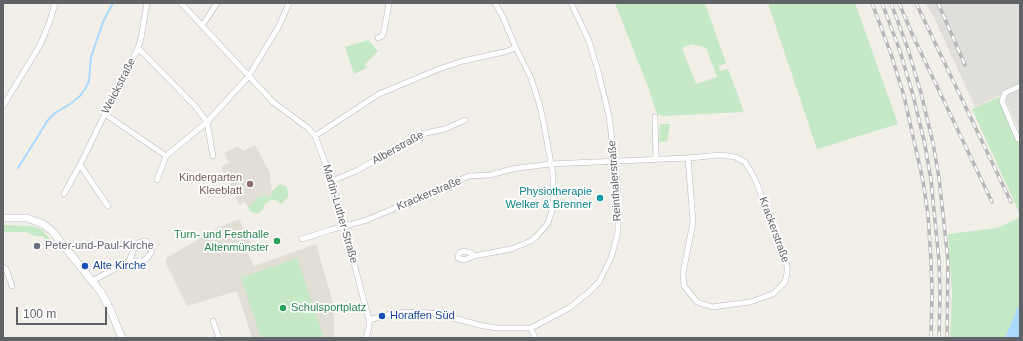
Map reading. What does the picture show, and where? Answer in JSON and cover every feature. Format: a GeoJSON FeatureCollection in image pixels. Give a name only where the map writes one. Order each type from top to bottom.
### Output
{"type":"FeatureCollection","features":[{"type":"Feature","properties":{"kind":"street"},"geometry":{"type":"LineString","coordinates":[[3,106],[40,45],[50,21],[55,3]]}},
{"type":"Feature","properties":{"kind":"street","name":"Weickstraße"},"geometry":{"type":"LineString","coordinates":[[64,194],[138,48],[147,3]]}},
{"type":"Feature","properties":{"kind":"street","name":"Martin-Luther-Straße"},"geometry":{"type":"LineString","coordinates":[[181,3],[248,77],[273,102],[308,128],[315,136],[332,181],[369,320],[369,328],[366,338]]}},
{"type":"Feature","properties":{"kind":"street"},"geometry":{"type":"LineString","coordinates":[[202,26],[217,3]]}},
{"type":"Feature","properties":{"kind":"street"},"geometry":{"type":"LineString","coordinates":[[157,180],[166,156],[207,122],[248,77],[279,26],[289,3]]}},
{"type":"Feature","properties":{"kind":"street"},"geometry":{"type":"LineString","coordinates":[[378,38],[382,36],[384,31],[389,3]]}},
{"type":"Feature","properties":{"kind":"street"},"geometry":{"type":"LineString","coordinates":[[474,256],[523,245],[537,236],[545,228],[551,217],[553,207],[553,175],[540,106],[531,78],[516,48],[504,17],[495,3]]}},
{"type":"Feature","properties":{"kind":"street","name":"Reinthalerstraße"},"geometry":{"type":"LineString","coordinates":[[369,320],[394,313],[418,312],[439,314],[496,328],[531,328],[559,314],[580,300],[598,282],[611,258],[618,232],[618,195],[615,161],[609,116],[598,71],[589,41],[571,3]]}},
{"type":"Feature","properties":{"kind":"street"},"geometry":{"type":"LineString","coordinates":[[138,48],[195,106],[207,122],[213,156]]}},
{"type":"Feature","properties":{"kind":"street"},"geometry":{"type":"LineString","coordinates":[[315,136],[379,94],[439,69],[463,61],[516,48]]}},
{"type":"Feature","properties":{"kind":"street"},"geometry":{"type":"LineString","coordinates":[[1018,139],[1002,101],[1005,93],[1020,86]]}},
{"type":"Feature","properties":{"kind":"street"},"geometry":{"type":"LineString","coordinates":[[105,114],[166,156]]}},
{"type":"Feature","properties":{"kind":"street"},"geometry":{"type":"LineString","coordinates":[[655,117],[656,159]]}},
{"type":"Feature","properties":{"kind":"street","name":"Alberstraße"},"geometry":{"type":"LineString","coordinates":[[332,181],[370,164],[421,134],[444,129],[465,120]]}},
{"type":"Feature","properties":{"kind":"street","name":"Krackerstraße"},"geometry":{"type":"LineString","coordinates":[[302,239],[367,220],[469,176],[490,175],[512,169],[550,164],[688,158],[721,155],[735,157],[745,162],[755,179],[787,266],[785,282],[773,294],[750,302],[712,307],[697,302],[684,286],[683,272],[694,222],[688,158]]}},
{"type":"Feature","properties":{"kind":"street"},"geometry":{"type":"LineString","coordinates":[[80,165],[108,206]]}},
{"type":"Feature","properties":{"kind":"street"},"geometry":{"type":"LineString","coordinates":[[3,218],[27,218],[43,224],[52,232],[101,292],[122,338]]}},
{"type":"Feature","properties":{"kind":"street"},"geometry":{"type":"LineString","coordinates":[[92,281],[129,261],[143,261],[151,253],[152,247],[150,244],[145,241],[138,243],[129,261]]}},
{"type":"Feature","properties":{"kind":"street"},"geometry":{"type":"LineString","coordinates":[[3,267],[6,269],[12,286]]}},
{"type":"Feature","properties":{"kind":"street"},"geometry":{"type":"LineString","coordinates":[[213,321],[219,338]]}},
{"type":"Feature","properties":{"kind":"street"},"geometry":{"type":"LineString","coordinates":[[531,328],[535,338]]}},
{"type":"Feature","properties":{"kind":"shaded area"},"geometry":{"type":"Polygon","coordinates":[[[925,3],[1020,3],[1020,132],[1003,94],[975,107],[933,15],[925,3]]]}},
{"type":"Feature","properties":{"kind":"shaded area","name":"Kindergarten Kleeblatt"},"geometry":{"type":"Polygon","coordinates":[[[255,145],[270,173],[272,195],[267,198],[265,195],[255,199],[256,201],[248,207],[245,202],[239,205],[221,167],[229,163],[224,153],[238,146],[243,151],[255,145]]]}},
{"type":"Feature","properties":{"kind":"shaded area"},"geometry":{"type":"Polygon","coordinates":[[[239,219],[251,244],[245,247],[254,266],[316,244],[334,306],[334,338],[252,338],[237,291],[187,306],[166,263],[166,258],[220,227],[239,219]]]}},
{"type":"Feature","properties":{"kind":"green space"},"geometry":{"type":"Polygon","coordinates":[[[615,3],[705,3],[726,63],[719,66],[720,71],[728,69],[744,112],[663,116],[657,114],[615,3]],[[691,44],[682,48],[696,84],[717,77],[706,48],[691,44]]]}},
{"type":"Feature","properties":{"kind":"green space"},"geometry":{"type":"Polygon","coordinates":[[[768,3],[855,3],[898,124],[817,149],[768,3]]]}},
{"type":"Feature","properties":{"kind":"green space"},"geometry":{"type":"Polygon","coordinates":[[[368,40],[378,51],[365,64],[366,68],[354,74],[345,47],[368,40]]]}},
{"type":"Feature","properties":{"kind":"green space"},"geometry":{"type":"Polygon","coordinates":[[[999,97],[1020,145],[1020,214],[972,109],[999,97]]]}},
{"type":"Feature","properties":{"kind":"green space"},"geometry":{"type":"Polygon","coordinates":[[[660,124],[670,124],[667,141],[659,142],[660,124]]]}},
{"type":"Feature","properties":{"kind":"green space"},"geometry":{"type":"Polygon","coordinates":[[[280,184],[287,187],[288,193],[288,197],[281,204],[275,200],[270,200],[264,205],[263,209],[259,213],[253,213],[250,211],[248,207],[251,203],[256,201],[255,199],[265,195],[267,198],[272,195],[272,191],[280,184]]]}},
{"type":"Feature","properties":{"kind":"green space"},"geometry":{"type":"Polygon","coordinates":[[[1020,217],[1020,304],[1005,338],[950,338],[952,294],[948,234],[998,228],[1020,217]]]}},
{"type":"Feature","properties":{"kind":"green space"},"geometry":{"type":"Polygon","coordinates":[[[3,225],[32,226],[41,229],[54,243],[51,244],[42,236],[35,236],[26,232],[3,232],[3,225]]]}},
{"type":"Feature","properties":{"kind":"green space","name":"Schulsportplatz"},"geometry":{"type":"Polygon","coordinates":[[[297,258],[324,338],[261,338],[241,278],[297,258]]]}},
{"type":"Feature","properties":{"kind":"water"},"geometry":{"type":"Polygon","coordinates":[[[1020,304],[1020,338],[1005,338],[1016,311],[1020,304]]]}},
{"type":"Feature","properties":{"kind":"waterway"},"geometry":{"type":"LineString","coordinates":[[18,168],[48,120],[55,113],[80,96],[85,89],[89,81],[91,57],[103,22],[113,3]]}},
{"type":"Feature","properties":{"kind":"railway"},"geometry":{"type":"LineString","coordinates":[[872,3],[891,54],[904,96],[923,181],[928,215],[931,261],[931,338]]}},
{"type":"Feature","properties":{"kind":"railway"},"geometry":{"type":"LineString","coordinates":[[882,3],[900,51],[913,95],[925,145],[931,180],[939,261],[939,338]]}},
{"type":"Feature","properties":{"kind":"railway"},"geometry":{"type":"LineString","coordinates":[[891,3],[908,49],[921,93],[933,143],[939,178],[948,260],[947,338]]}},
{"type":"Feature","properties":{"kind":"railway"},"geometry":{"type":"LineString","coordinates":[[899,3],[913,36],[992,202]]}},
{"type":"Feature","properties":{"kind":"railway"},"geometry":{"type":"LineString","coordinates":[[916,3],[1011,202]]}},
{"type":"Feature","properties":{"kind":"railway"},"geometry":{"type":"LineString","coordinates":[[938,3],[965,65]]}},
{"type":"Feature","properties":{"kind":"place","name":"Kindergarten Kleeblatt"},"geometry":{"type":"Point","coordinates":[250,184]}},
{"type":"Feature","properties":{"kind":"place","name":"Physiotherapie Welker & Brenner"},"geometry":{"type":"Point","coordinates":[600,198]}},
{"type":"Feature","properties":{"kind":"place","name":"Turn- und Festhalle Altenmünster"},"geometry":{"type":"Point","coordinates":[277,241]}},
{"type":"Feature","properties":{"kind":"place","name":"Peter-und-Paul-Kirche"},"geometry":{"type":"Point","coordinates":[37,246]}},
{"type":"Feature","properties":{"kind":"place","name":"Alte Kirche"},"geometry":{"type":"Point","coordinates":[85,266]}},
{"type":"Feature","properties":{"kind":"place","name":"Schulsportplatz"},"geometry":{"type":"Point","coordinates":[283,308]}},
{"type":"Feature","properties":{"kind":"place","name":"Horaffen Süd"},"geometry":{"type":"Point","coordinates":[382,316]}}]}
